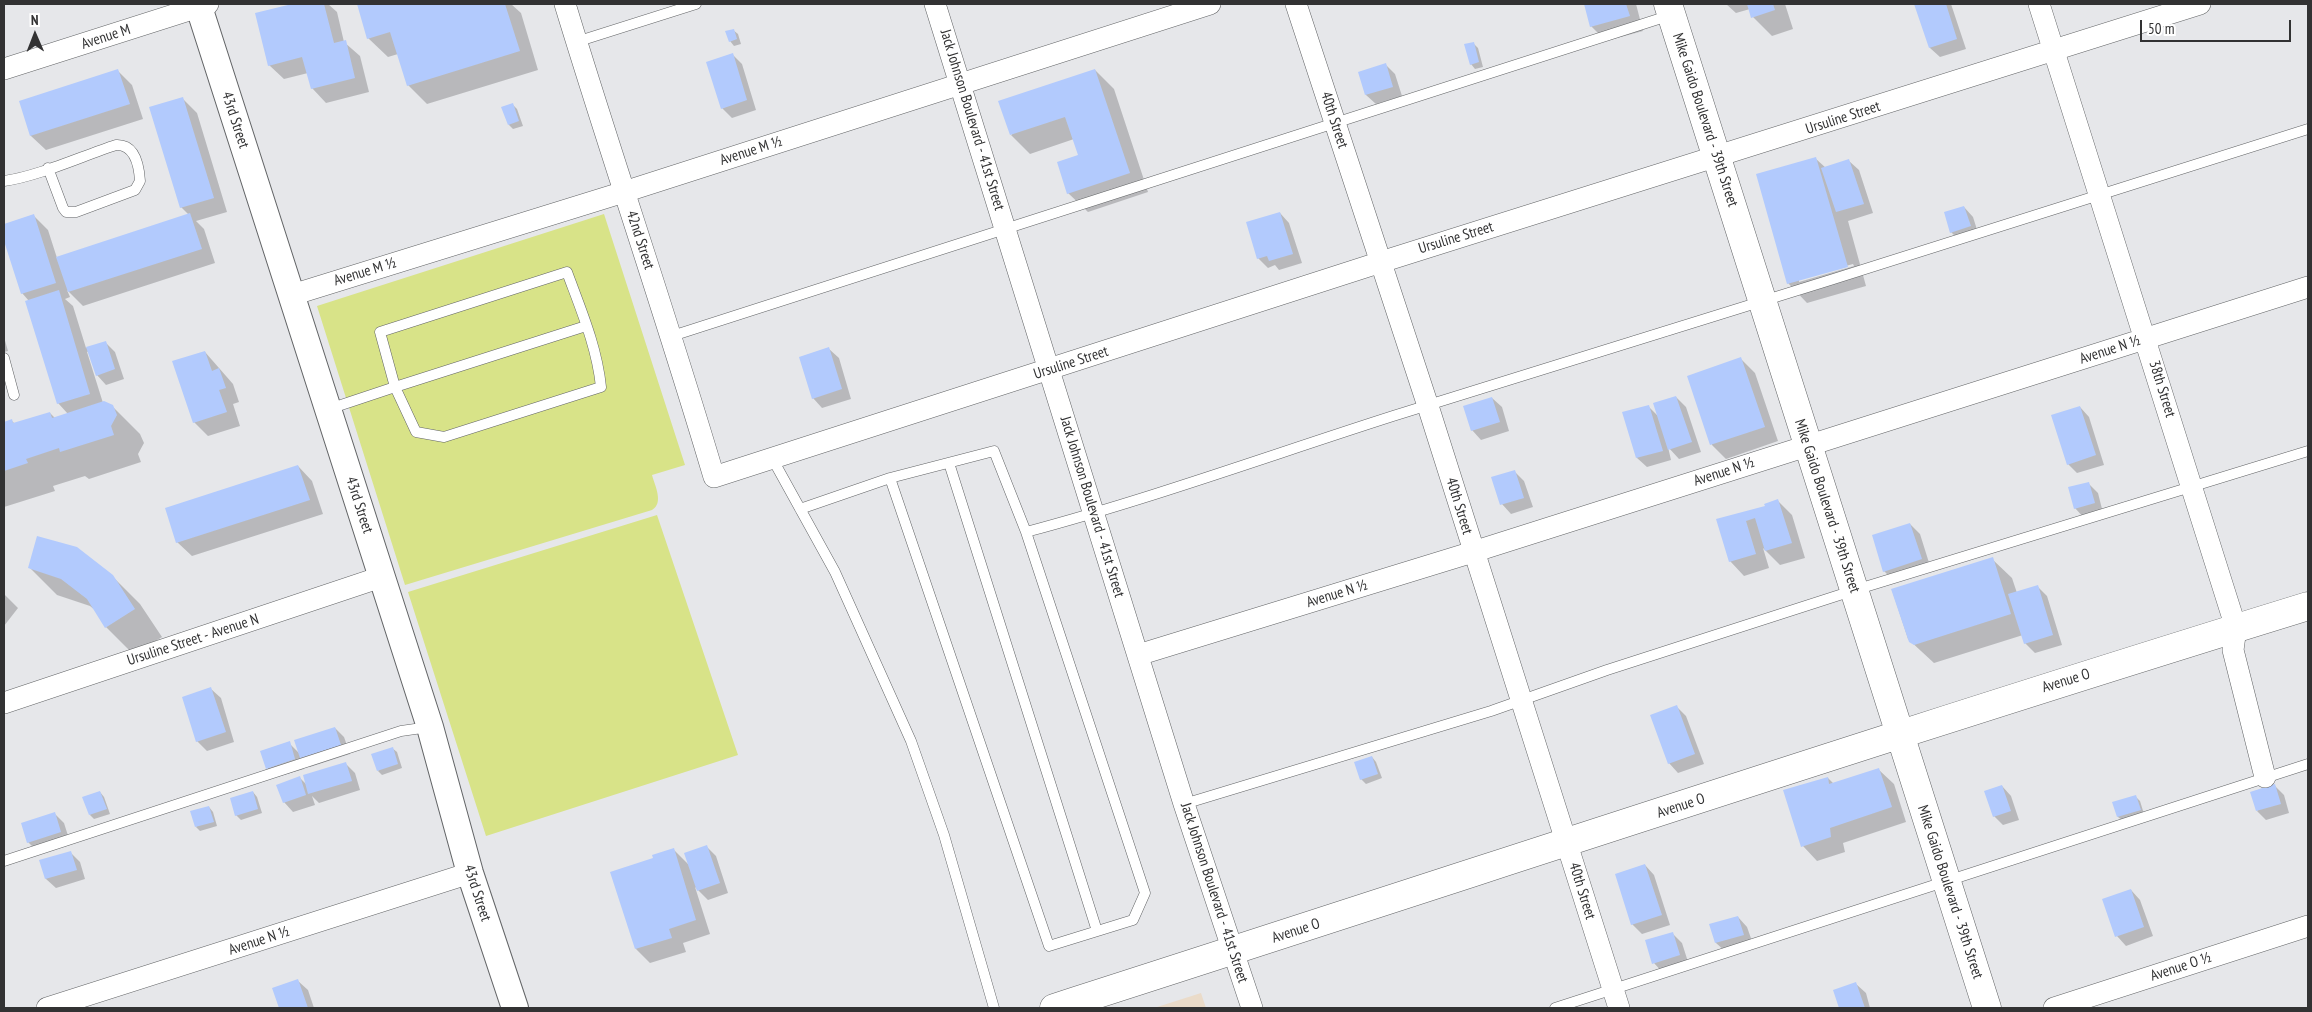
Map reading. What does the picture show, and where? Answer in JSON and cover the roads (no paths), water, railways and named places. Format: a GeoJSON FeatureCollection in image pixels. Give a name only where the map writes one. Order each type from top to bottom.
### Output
{"type":"FeatureCollection","features":[{"type":"Feature","properties":{"kind":"main road","name":"Mike Gaido Boulevard - 39th Street"},"geometry":{"type":"LineString","coordinates":[[1669,10],[1806,445],[1855,590],[1987,1008]]}},
{"type":"Feature","properties":{"kind":"main road","name":"Avenue O"},"geometry":{"type":"LineString","coordinates":[[1054,1008],[1567,844],[1900,734],[2308,606]]}},
{"type":"Feature","properties":{"kind":"street","name":"42nd Street"},"geometry":{"type":"LineString","coordinates":[[564,4],[672,336],[714,477]]}},
{"type":"Feature","properties":{"kind":"street","name":"Jack Johnson Boulevard - 41st Street"},"geometry":{"type":"LineString","coordinates":[[936,4],[1184,804],[1252,1008]]}},
{"type":"Feature","properties":{"kind":"street","name":"Avenue M ½"},"geometry":{"type":"LineString","coordinates":[[292,295],[624,192],[1210,4]]}},
{"type":"Feature","properties":{"kind":"street","name":"40th Street"},"geometry":{"type":"LineString","coordinates":[[1296,4],[1428,406],[1616,999]]}},
{"type":"Feature","properties":{"kind":"street","name":"38th Street"},"geometry":{"type":"LineString","coordinates":[[2039,4],[2236,628],[2233,650],[2265,777]]}},
{"type":"Feature","properties":{"kind":"street","name":"Ursuline Street"},"geometry":{"type":"LineString","coordinates":[[714,477],[1381,262],[1717,158],[2200,4]]}},
{"type":"Feature","properties":{"kind":"street","name":"Avenue M"},"geometry":{"type":"LineString","coordinates":[[4,69],[202,5]]}},
{"type":"Feature","properties":{"kind":"street","name":"43rd Street"},"geometry":{"type":"LineString","coordinates":[[202,5],[328,410],[430,727],[470,873],[515,1008]]}},
{"type":"Feature","properties":{"kind":"street","name":"Avenue N ½"},"geometry":{"type":"LineString","coordinates":[[1138,656],[1473,552],[2308,287]]}},
{"type":"Feature","properties":{"kind":"street","name":"Ursuline Street - Avenue N"},"geometry":{"type":"LineString","coordinates":[[4,703],[381,577]]}},
{"type":"Feature","properties":{"kind":"street","name":"Avenue N ½"},"geometry":{"type":"LineString","coordinates":[[47,1008],[470,873]]}},
{"type":"Feature","properties":{"kind":"street","name":"Avenue O ½"},"geometry":{"type":"LineString","coordinates":[[2054,1008],[2308,926]]}},
{"type":"Feature","properties":{"kind":"lane"},"geometry":{"type":"LineString","coordinates":[[576,42],[696,4]]}},
{"type":"Feature","properties":{"kind":"lane"},"geometry":{"type":"LineString","coordinates":[[672,336],[1334,123],[1669,10]]}},
{"type":"Feature","properties":{"kind":"lane"},"geometry":{"type":"LineString","coordinates":[[1026,532],[1094,514],[1428,406],[2308,129]]}},
{"type":"Feature","properties":{"kind":"lane"},"geometry":{"type":"LineString","coordinates":[[4,181],[123,144],[130,148],[135,157],[140,181],[135,190],[76,212],[66,212],[48,168]]}},
{"type":"Feature","properties":{"kind":"lane"},"geometry":{"type":"LineString","coordinates":[[567,272],[599,362],[601,387],[444,437],[416,432],[395,387],[380,332],[567,272]]}},
{"type":"Feature","properties":{"kind":"lane"},"geometry":{"type":"LineString","coordinates":[[328,410],[586,326]]}},
{"type":"Feature","properties":{"kind":"lane"},"geometry":{"type":"LineString","coordinates":[[4,358],[14,395]]}},
{"type":"Feature","properties":{"kind":"lane"},"geometry":{"type":"LineString","coordinates":[[800,509],[890,478],[994,451],[1026,532],[1145,893],[1133,920],[1048,946],[890,478]]}},
{"type":"Feature","properties":{"kind":"lane"},"geometry":{"type":"LineString","coordinates":[[1184,804],[1521,700],[1855,590],[2308,451]]}},
{"type":"Feature","properties":{"kind":"lane"},"geometry":{"type":"LineString","coordinates":[[772,458],[835,572],[911,741],[944,834],[994,1008]]}},
{"type":"Feature","properties":{"kind":"lane"},"geometry":{"type":"LineString","coordinates":[[949,463],[1097,931]]}},
{"type":"Feature","properties":{"kind":"lane"},"geometry":{"type":"LineString","coordinates":[[4,861],[401,731],[430,727]]}},
{"type":"Feature","properties":{"kind":"lane"},"geometry":{"type":"LineString","coordinates":[[1555,1008],[1616,999],[1947,880],[2308,764]]}}]}
